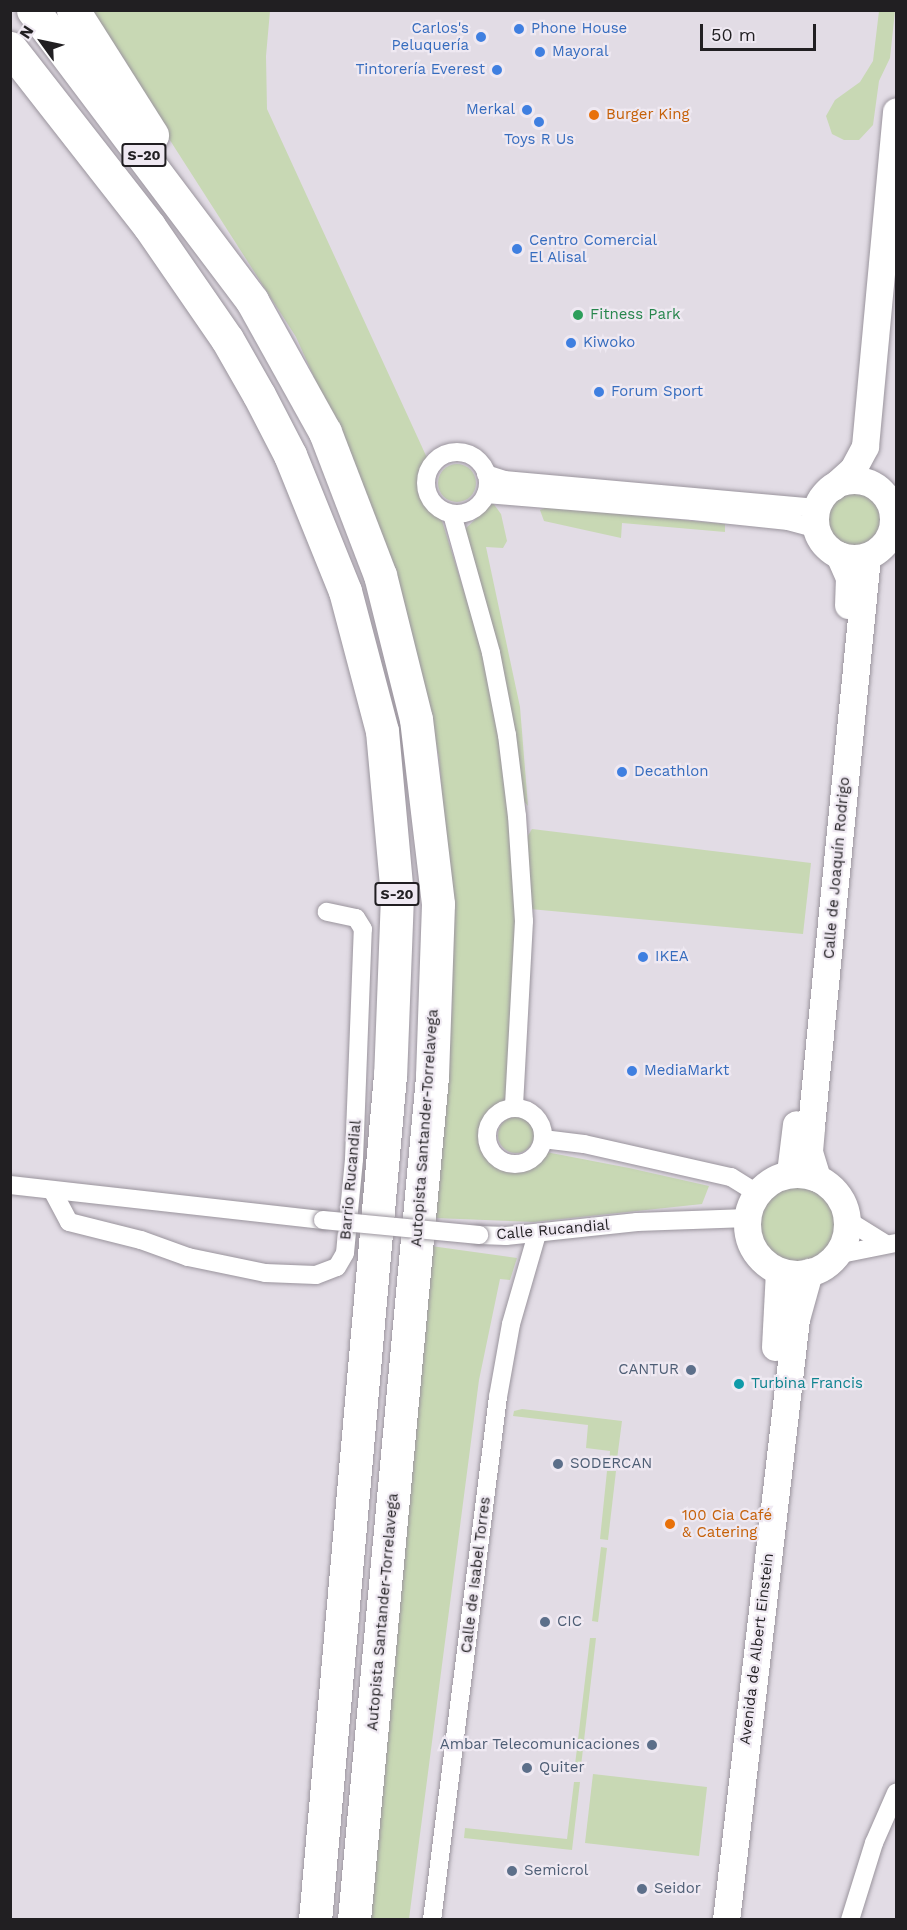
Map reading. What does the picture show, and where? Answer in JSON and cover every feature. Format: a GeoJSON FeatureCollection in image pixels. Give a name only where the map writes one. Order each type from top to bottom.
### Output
{"type":"FeatureCollection","features":[{"type":"Feature","properties":{"kind":"highway","name":"Autopista Santander-Torrelavega"},"geometry":{"type":"LineString","coordinates":[[33,10],[252,301],[325,432],[380,575],[416,719],[438,904],[432,1077],[354,1920]]}},
{"type":"Feature","properties":{"kind":"highway"},"geometry":{"type":"LineString","coordinates":[[72,10],[212,223],[252,301]]}},
{"type":"Feature","properties":{"kind":"highway","name":"S-20"},"geometry":{"type":"LineString","coordinates":[[10,48],[149,226],[227,339],[290,455],[345,591],[382,731],[397,896],[390,1075],[315,1920]]}},
{"type":"Feature","properties":{"kind":"highway"},"geometry":{"type":"LineString","coordinates":[[10,71],[227,339]]}},
{"type":"Feature","properties":{"kind":"main road"},"geometry":{"type":"LineString","coordinates":[[897,111],[865,446],[854,469],[833,487],[816,518],[827,548],[839,555],[867,556],[884,545],[895,527],[892,508],[880,489],[876,464],[897,272]]}},
{"type":"Feature","properties":{"kind":"main road"},"geometry":{"type":"LineString","coordinates":[[833,487],[852,480],[880,489]]}},
{"type":"Feature","properties":{"kind":"main road","name":"Calle de Joaquín Rodrigo"},"geometry":{"type":"LineString","coordinates":[[790,1173],[812,996],[850,586],[839,555]]}},
{"type":"Feature","properties":{"kind":"main road","name":"Calle de Joaquín Rodrigo"},"geometry":{"type":"LineString","coordinates":[[817,1178],[810,1142],[867,556]]}},
{"type":"Feature","properties":{"kind":"main road"},"geometry":{"type":"LineString","coordinates":[[790,1173],[817,1178],[840,1197],[847,1220],[843,1242],[836,1255],[809,1272],[779,1271],[755,1249],[753,1206],[772,1182],[790,1173]]}},
{"type":"Feature","properties":{"kind":"main road","name":"Avenida de Albert Einstein"},"geometry":{"type":"LineString","coordinates":[[709,1920],[778,1317],[779,1271]]}},
{"type":"Feature","properties":{"kind":"main road","name":"Avenida de Albert Einstein"},"geometry":{"type":"LineString","coordinates":[[726,1920],[796,1319],[809,1272]]}},
{"type":"Feature","properties":{"kind":"street"},"geometry":{"type":"LineString","coordinates":[[464,453],[478,461],[486,474],[486,494],[470,511],[452,514],[437,507],[428,494],[427,477],[435,463],[448,454],[464,453]]}},
{"type":"Feature","properties":{"kind":"street"},"geometry":{"type":"LineString","coordinates":[[486,474],[504,480],[816,518]]}},
{"type":"Feature","properties":{"kind":"street"},"geometry":{"type":"LineString","coordinates":[[486,494],[788,521],[816,518]]}},
{"type":"Feature","properties":{"kind":"street"},"geometry":{"type":"LineString","coordinates":[[452,514],[491,653],[507,735],[517,816],[524,921],[514,1108]]}},
{"type":"Feature","properties":{"kind":"street","name":"Barrio Rucandial"},"geometry":{"type":"LineString","coordinates":[[52,1190],[69,1222],[141,1240],[188,1257],[265,1272],[316,1275],[338,1267],[345,1252],[354,1159],[363,929],[356,918],[327,912]]}},
{"type":"Feature","properties":{"kind":"street"},"geometry":{"type":"LineString","coordinates":[[514,1108],[532,1113],[543,1129],[543,1139],[538,1153],[518,1164],[504,1162],[492,1152],[487,1138],[490,1124],[500,1112],[514,1108]]}},
{"type":"Feature","properties":{"kind":"street"},"geometry":{"type":"LineString","coordinates":[[543,1139],[596,1146],[731,1177],[753,1206]]}},
{"type":"Feature","properties":{"kind":"street","name":"Barrio Rucandial"},"geometry":{"type":"LineString","coordinates":[[10,1185],[323,1220]]}},
{"type":"Feature","properties":{"kind":"street","name":"Calle Rucandial"},"geometry":{"type":"LineString","coordinates":[[323,1220],[479,1234],[537,1234],[753,1206]]}},
{"type":"Feature","properties":{"kind":"street"},"geometry":{"type":"LineString","coordinates":[[847,1220],[890,1243]]}},
{"type":"Feature","properties":{"kind":"street","name":"Calle de Isabel Torres"},"geometry":{"type":"LineString","coordinates":[[432,1920],[498,1397],[511,1324],[537,1234]]}},
{"type":"Feature","properties":{"kind":"street"},"geometry":{"type":"LineString","coordinates":[[836,1255],[890,1243]]}},
{"type":"Feature","properties":{"kind":"street"},"geometry":{"type":"LineString","coordinates":[[850,1920],[874,1843],[897,1793]]}},
{"type":"Feature","properties":{"kind":"green space"},"geometry":{"type":"Polygon","coordinates":[[[92,11],[270,11],[266,56],[267,109],[428,460],[419,488],[426,508],[442,521],[480,642],[504,762],[516,903],[510,1102],[491,1113],[484,1127],[482,1140],[490,1159],[506,1168],[526,1168],[546,1152],[629,1168],[709,1186],[702,1204],[534,1222],[435,1218],[452,1010],[452,915],[439,757],[405,605],[366,493],[296,337],[157,120],[125,67],[128,65],[92,11]]]}},
{"type":"Feature","properties":{"kind":"green space"},"geometry":{"type":"Polygon","coordinates":[[[879,11],[895,11],[890,58],[879,81],[873,125],[859,140],[844,140],[832,134],[826,116],[835,100],[860,82],[873,61],[879,11]]]}},
{"type":"Feature","properties":{"kind":"green space"},"geometry":{"type":"Polygon","coordinates":[[[457,464],[471,469],[476,483],[471,497],[457,502],[443,497],[438,483],[443,469],[457,464]]]}},
{"type":"Feature","properties":{"kind":"green space"},"geometry":{"type":"Polygon","coordinates":[[[848,492],[858,492],[868,496],[876,504],[880,519],[876,534],[868,542],[858,546],[848,546],[838,542],[830,534],[826,524],[826,514],[830,504],[838,496],[848,492]]]}},
{"type":"Feature","properties":{"kind":"green space"},"geometry":{"type":"Polygon","coordinates":[[[493,503],[501,514],[507,541],[503,548],[486,547],[520,707],[528,806],[523,800],[465,529],[493,503]]]}},
{"type":"Feature","properties":{"kind":"green space"},"geometry":{"type":"Polygon","coordinates":[[[547,507],[725,524],[725,532],[622,523],[621,538],[544,521],[540,510],[547,507]]]}},
{"type":"Feature","properties":{"kind":"green space"},"geometry":{"type":"Polygon","coordinates":[[[532,829],[811,863],[803,934],[530,909],[526,839],[532,829]]]}},
{"type":"Feature","properties":{"kind":"green space"},"geometry":{"type":"Polygon","coordinates":[[[516,1117],[529,1122],[534,1135],[529,1148],[516,1153],[503,1148],[498,1135],[503,1122],[516,1117]]]}},
{"type":"Feature","properties":{"kind":"green space"},"geometry":{"type":"Polygon","coordinates":[[[798,1182],[813,1185],[826,1194],[835,1207],[838,1222],[835,1237],[826,1250],[813,1259],[798,1262],[783,1259],[770,1250],[761,1237],[758,1222],[761,1207],[770,1194],[783,1185],[798,1182]]]}},
{"type":"Feature","properties":{"kind":"green space"},"geometry":{"type":"Polygon","coordinates":[[[431,1246],[517,1258],[510,1280],[500,1279],[479,1380],[409,1919],[370,1920],[431,1246]]]}},
{"type":"Feature","properties":{"kind":"green space"},"geometry":{"type":"Polygon","coordinates":[[[522,1409],[622,1421],[616,1467],[609,1466],[610,1451],[586,1448],[588,1425],[513,1416],[514,1411],[522,1409]]]}},
{"type":"Feature","properties":{"kind":"green space"},"geometry":{"type":"Polygon","coordinates":[[[607,1471],[616,1471],[608,1540],[600,1539],[607,1471]]]}},
{"type":"Feature","properties":{"kind":"green space"},"geometry":{"type":"Polygon","coordinates":[[[601,1547],[607,1548],[598,1622],[592,1621],[601,1547]]]}},
{"type":"Feature","properties":{"kind":"green space"},"geometry":{"type":"Polygon","coordinates":[[[590,1638],[596,1638],[581,1766],[575,1765],[590,1638]]]}},
{"type":"Feature","properties":{"kind":"green space"},"geometry":{"type":"Polygon","coordinates":[[[593,1774],[707,1787],[699,1856],[585,1843],[593,1774]]]}},
{"type":"Feature","properties":{"kind":"green space"},"geometry":{"type":"Polygon","coordinates":[[[574,1782],[580,1782],[572,1850],[464,1838],[465,1828],[567,1839],[574,1782]]]}},
{"type":"Feature","properties":{"kind":"place","name":"Phone House"},"geometry":{"type":"Point","coordinates":[519,29]}},
{"type":"Feature","properties":{"kind":"place","name":"Carlos's Peluquería"},"geometry":{"type":"Point","coordinates":[481,37]}},
{"type":"Feature","properties":{"kind":"place","name":"Mayoral"},"geometry":{"type":"Point","coordinates":[540,52]}},
{"type":"Feature","properties":{"kind":"place","name":"Tintorería Everest"},"geometry":{"type":"Point","coordinates":[497,70]}},
{"type":"Feature","properties":{"kind":"place","name":"Merkal"},"geometry":{"type":"Point","coordinates":[527,110]}},
{"type":"Feature","properties":{"kind":"place","name":"Burger King"},"geometry":{"type":"Point","coordinates":[594,115]}},
{"type":"Feature","properties":{"kind":"place","name":"Toys R Us"},"geometry":{"type":"Point","coordinates":[539,122]}},
{"type":"Feature","properties":{"kind":"place","name":"Centro Comercial El Alisal"},"geometry":{"type":"Point","coordinates":[517,249]}},
{"type":"Feature","properties":{"kind":"place","name":"Fitness Park"},"geometry":{"type":"Point","coordinates":[578,315]}},
{"type":"Feature","properties":{"kind":"place","name":"Kiwoko"},"geometry":{"type":"Point","coordinates":[571,343]}},
{"type":"Feature","properties":{"kind":"place","name":"Forum Sport"},"geometry":{"type":"Point","coordinates":[599,392]}},
{"type":"Feature","properties":{"kind":"place","name":"Decathlon"},"geometry":{"type":"Point","coordinates":[622,772]}},
{"type":"Feature","properties":{"kind":"place","name":"IKEA"},"geometry":{"type":"Point","coordinates":[643,957]}},
{"type":"Feature","properties":{"kind":"place","name":"MediaMarkt"},"geometry":{"type":"Point","coordinates":[632,1071]}},
{"type":"Feature","properties":{"kind":"place","name":"CANTUR"},"geometry":{"type":"Point","coordinates":[691,1370]}},
{"type":"Feature","properties":{"kind":"place","name":"Turbina Francis"},"geometry":{"type":"Point","coordinates":[739,1384]}},
{"type":"Feature","properties":{"kind":"place","name":"SODERCAN"},"geometry":{"type":"Point","coordinates":[558,1464]}},
{"type":"Feature","properties":{"kind":"place","name":"100 Cia Café & Catering"},"geometry":{"type":"Point","coordinates":[670,1524]}},
{"type":"Feature","properties":{"kind":"place","name":"CIC"},"geometry":{"type":"Point","coordinates":[545,1622]}},
{"type":"Feature","properties":{"kind":"place","name":"Ambar Telecomunicaciones"},"geometry":{"type":"Point","coordinates":[652,1745]}},
{"type":"Feature","properties":{"kind":"place","name":"Quiter"},"geometry":{"type":"Point","coordinates":[527,1768]}},
{"type":"Feature","properties":{"kind":"place","name":"Semicrol"},"geometry":{"type":"Point","coordinates":[512,1871]}},
{"type":"Feature","properties":{"kind":"place","name":"Seidor"},"geometry":{"type":"Point","coordinates":[642,1889]}}]}
